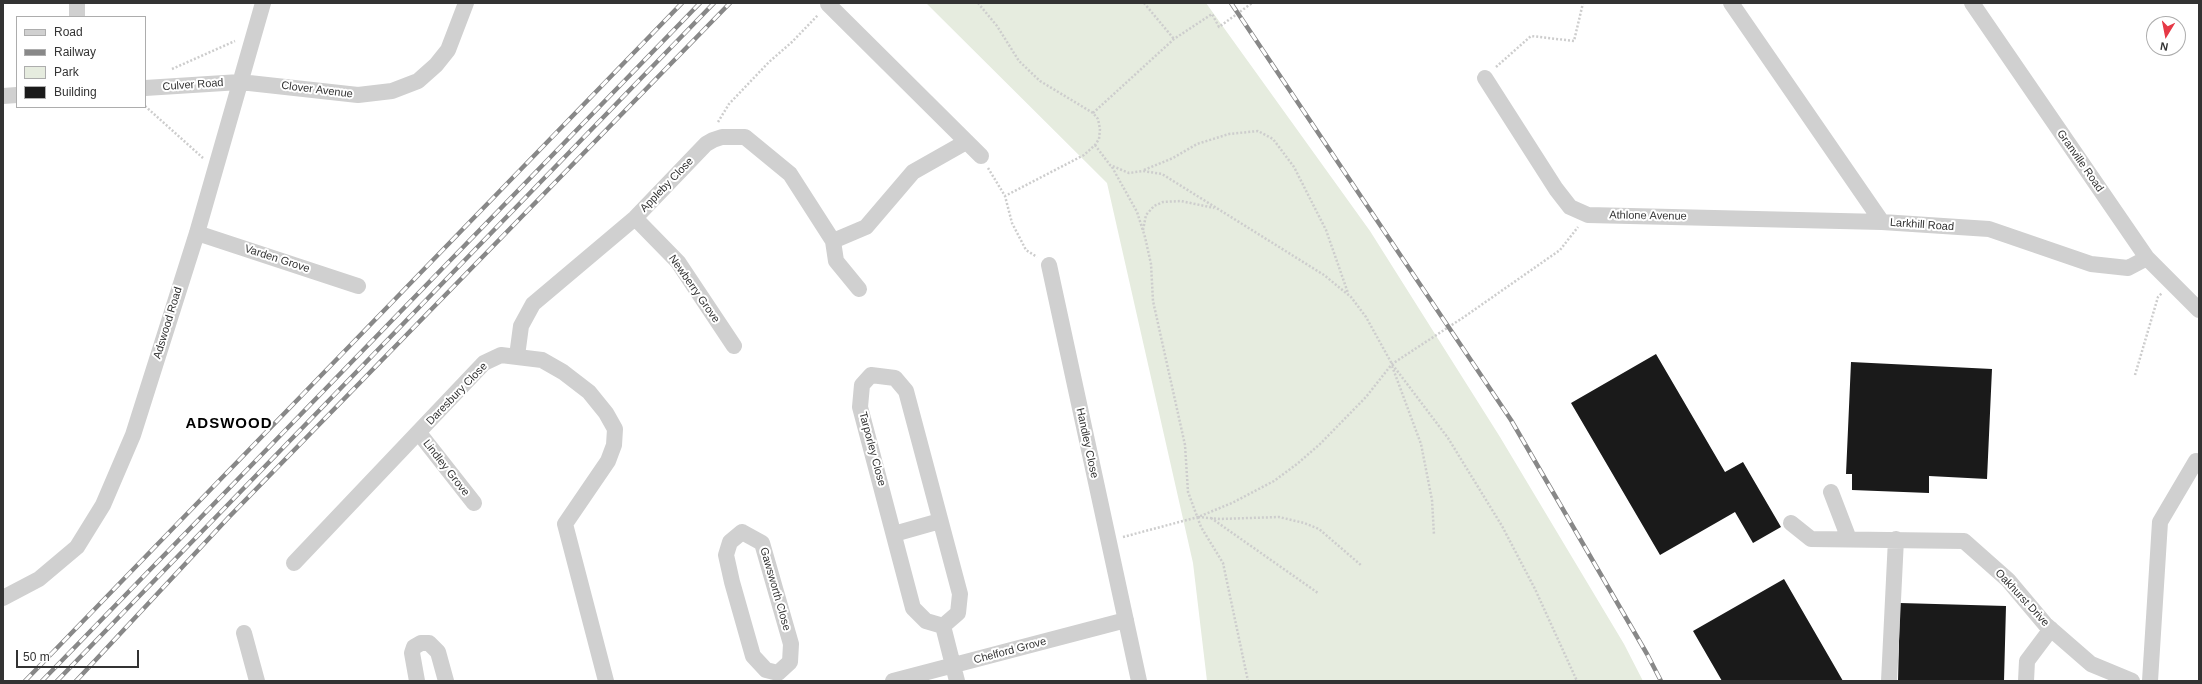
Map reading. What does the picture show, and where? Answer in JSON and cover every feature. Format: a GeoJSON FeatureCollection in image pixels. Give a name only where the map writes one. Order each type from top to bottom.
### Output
{"type":"FeatureCollection","features":[{"type":"Feature","properties":{"kind":"street"},"geometry":{"type":"LineString","coordinates":[[76,3],[77,16]]}},
{"type":"Feature","properties":{"kind":"street","name":"Adswood Road"},"geometry":{"type":"LineString","coordinates":[[3,598],[39,580],[77,547],[104,505],[133,435],[197,233],[263,3]]}},
{"type":"Feature","properties":{"kind":"street","name":"Clover Avenue"},"geometry":{"type":"LineString","coordinates":[[240,82],[358,95],[392,91],[418,81],[436,65],[448,50],[466,3]]}},
{"type":"Feature","properties":{"kind":"street","name":"Larkhill Road"},"geometry":{"type":"LineString","coordinates":[[1731,3],[1882,222],[1989,229],[2091,264],[2128,268],[2147,258]]}},
{"type":"Feature","properties":{"kind":"street","name":"Granville Road"},"geometry":{"type":"LineString","coordinates":[[1972,3],[2147,258],[2199,310]]}},
{"type":"Feature","properties":{"kind":"street"},"geometry":{"type":"LineString","coordinates":[[828,4],[981,156]]}},
{"type":"Feature","properties":{"kind":"street","name":"Athlone Avenue"},"geometry":{"type":"LineString","coordinates":[[1485,78],[1556,189],[1570,207],[1588,215],[1882,222]]}},
{"type":"Feature","properties":{"kind":"street","name":"Culver Road"},"geometry":{"type":"LineString","coordinates":[[146,88],[240,82]]}},
{"type":"Feature","properties":{"kind":"street"},"geometry":{"type":"LineString","coordinates":[[3,96],[16,95]]}},
{"type":"Feature","properties":{"kind":"street"},"geometry":{"type":"LineString","coordinates":[[713,140],[722,137],[745,137],[790,174],[833,241],[836,261],[859,289]]}},
{"type":"Feature","properties":{"kind":"street","name":"Appleby Close"},"geometry":{"type":"LineString","coordinates":[[517,356],[521,326],[533,304],[635,218],[706,144],[713,140]]}},
{"type":"Feature","properties":{"kind":"street"},"geometry":{"type":"LineString","coordinates":[[833,241],[866,227],[913,172],[966,142]]}},
{"type":"Feature","properties":{"kind":"street","name":"Newberry Grove"},"geometry":{"type":"LineString","coordinates":[[635,218],[678,262],[734,346]]}},
{"type":"Feature","properties":{"kind":"street","name":"Varden Grove"},"geometry":{"type":"LineString","coordinates":[[197,233],[358,286]]}},
{"type":"Feature","properties":{"kind":"street","name":"Handley Close"},"geometry":{"type":"LineString","coordinates":[[1048,265],[1139,681]]}},
{"type":"Feature","properties":{"kind":"street","name":"Daresbury Close"},"geometry":{"type":"LineString","coordinates":[[294,563],[484,363],[501,355],[542,360],[563,372],[590,392],[606,413],[615,429],[614,445],[608,461],[565,524],[606,681]]}},
{"type":"Feature","properties":{"kind":"street","name":"Tarporley Close"},"geometry":{"type":"LineString","coordinates":[[871,375],[895,378],[906,391],[940,521],[960,594],[958,613],[943,626],[926,621],[913,608],[860,407],[862,385],[871,375]]}},
{"type":"Feature","properties":{"kind":"street","name":"Lindley Grove"},"geometry":{"type":"LineString","coordinates":[[419,433],[474,503]]}},
{"type":"Feature","properties":{"kind":"street"},"geometry":{"type":"LineString","coordinates":[[2150,681],[2160,522],[2196,461]]}},
{"type":"Feature","properties":{"kind":"street"},"geometry":{"type":"LineString","coordinates":[[1831,492],[1849,539]]}},
{"type":"Feature","properties":{"kind":"street"},"geometry":{"type":"LineString","coordinates":[[894,534],[940,521]]}},
{"type":"Feature","properties":{"kind":"street","name":"Oakhurst Drive"},"geometry":{"type":"LineString","coordinates":[[1791,524],[1811,539],[1964,541],[2008,580],[2051,629],[2091,664],[2132,681]]}},
{"type":"Feature","properties":{"kind":"street","name":"Gawsworth Close"},"geometry":{"type":"LineString","coordinates":[[742,532],[762,543],[791,644],[790,662],[780,677],[766,670],[753,656],[732,582],[726,556],[730,542],[742,532]]}},
{"type":"Feature","properties":{"kind":"street"},"geometry":{"type":"LineString","coordinates":[[1889,681],[1896,539]]}},
{"type":"Feature","properties":{"kind":"street","name":"Chelford Grove"},"geometry":{"type":"LineString","coordinates":[[893,681],[954,673],[1126,620]]}},
{"type":"Feature","properties":{"kind":"street"},"geometry":{"type":"LineString","coordinates":[[943,626],[954,673]]}},
{"type":"Feature","properties":{"kind":"street"},"geometry":{"type":"LineString","coordinates":[[2026,681],[2027,661],[2051,629]]}},
{"type":"Feature","properties":{"kind":"street"},"geometry":{"type":"LineString","coordinates":[[244,633],[257,681]]}},
{"type":"Feature","properties":{"kind":"street"},"geometry":{"type":"LineString","coordinates":[[417,681],[412,653],[414,647],[421,643],[429,643],[438,652],[446,681]]}},
{"type":"Feature","properties":{"kind":"path"},"geometry":{"type":"LineString","coordinates":[[978,3],[997,26],[1019,61],[1040,81],[1093,113],[1098,119],[1100,129],[1099,139],[1084,155],[1005,196]]}},
{"type":"Feature","properties":{"kind":"path"},"geometry":{"type":"LineString","coordinates":[[1144,3],[1174,39]]}},
{"type":"Feature","properties":{"kind":"path"},"geometry":{"type":"LineString","coordinates":[[1093,113],[1174,39],[1212,14],[1219,27],[1252,3]]}},
{"type":"Feature","properties":{"kind":"path"},"geometry":{"type":"LineString","coordinates":[[1485,78],[1496,66],[1531,36],[1574,42],[1583,3]]}},
{"type":"Feature","properties":{"kind":"path"},"geometry":{"type":"LineString","coordinates":[[713,140],[714,128],[729,104],[828,4]]}},
{"type":"Feature","properties":{"kind":"path"},"geometry":{"type":"LineString","coordinates":[[167,71],[254,33]]}},
{"type":"Feature","properties":{"kind":"path"},"geometry":{"type":"LineString","coordinates":[[146,107],[215,168]]}},
{"type":"Feature","properties":{"kind":"path"},"geometry":{"type":"LineString","coordinates":[[1143,171],[1173,158],[1197,144],[1229,134],[1258,132],[1273,139],[1294,167],[1326,230],[1348,294]]}},
{"type":"Feature","properties":{"kind":"path"},"geometry":{"type":"LineString","coordinates":[[1095,145],[1112,166],[1137,212],[1144,232]]}},
{"type":"Feature","properties":{"kind":"path"},"geometry":{"type":"LineString","coordinates":[[981,156],[1005,196],[1012,223],[1026,250],[1048,265]]}},
{"type":"Feature","properties":{"kind":"path"},"geometry":{"type":"LineString","coordinates":[[1112,166],[1129,172],[1143,171],[1162,174],[1184,186],[1215,208],[1318,271],[1348,294],[1366,317],[1392,364],[1448,438],[1502,526],[1535,589],[1577,681]]}},
{"type":"Feature","properties":{"kind":"path"},"geometry":{"type":"LineString","coordinates":[[1215,208],[1181,201],[1163,202],[1154,206],[1146,215],[1143,222],[1151,264],[1153,301],[1185,445],[1188,492],[1201,527],[1223,563],[1248,681]]}},
{"type":"Feature","properties":{"kind":"path"},"geometry":{"type":"LineString","coordinates":[[1109,541],[1198,517],[1232,504],[1274,481],[1297,464],[1366,397],[1392,364],[1560,250],[1588,215]]}},
{"type":"Feature","properties":{"kind":"path"},"geometry":{"type":"LineString","coordinates":[[2135,375],[2158,297],[2170,282]]}},
{"type":"Feature","properties":{"kind":"path"},"geometry":{"type":"LineString","coordinates":[[1392,364],[1421,444],[1432,500],[1434,535]]}},
{"type":"Feature","properties":{"kind":"path"},"geometry":{"type":"LineString","coordinates":[[1198,517],[1279,517],[1304,523],[1319,529],[1362,566]]}},
{"type":"Feature","properties":{"kind":"path"},"geometry":{"type":"LineString","coordinates":[[1211,518],[1318,593]]}},
{"type":"Feature","properties":{"kind":"green space"},"geometry":{"type":"Polygon","coordinates":[[[926,3],[1206,3],[1370,231],[1500,437],[1624,644],[1643,681],[1207,681],[1193,563],[1107,183],[926,3]]]}},
{"type":"Feature","properties":{"kind":"building"},"geometry":{"type":"Polygon","coordinates":[[[1656,354],[1725,472],[1743,462],[1781,527],[1753,543],[1735,512],[1660,555],[1571,403],[1656,354]]]}},
{"type":"Feature","properties":{"kind":"building"},"geometry":{"type":"Polygon","coordinates":[[[1851,362],[1992,369],[1987,479],[1929,476],[1929,493],[1852,490],[1852,474],[1846,474],[1851,362]]]}},
{"type":"Feature","properties":{"kind":"building"},"geometry":{"type":"Polygon","coordinates":[[[1784,579],[1843,681],[1722,681],[1693,631],[1784,579]]]}},
{"type":"Feature","properties":{"kind":"building"},"geometry":{"type":"Polygon","coordinates":[[[1900,603],[2006,606],[2004,681],[1898,681],[1900,603]]]}},
{"type":"Feature","properties":{"kind":"railway"},"geometry":{"type":"LineString","coordinates":[[25,681],[682,3]]}},
{"type":"Feature","properties":{"kind":"railway"},"geometry":{"type":"LineString","coordinates":[[42,681],[700,3]]}},
{"type":"Feature","properties":{"kind":"railway"},"geometry":{"type":"LineString","coordinates":[[57,681],[714,3]]}},
{"type":"Feature","properties":{"kind":"railway"},"geometry":{"type":"LineString","coordinates":[[76,681],[229,517],[730,3]]}},
{"type":"Feature","properties":{"kind":"railway"},"geometry":{"type":"LineString","coordinates":[[1231,3],[1511,420],[1647,654],[1661,681]]}},
{"type":"Feature","properties":{"kind":"district","name":"ADSWOOD"},"geometry":{"type":"Point","coordinates":[229,424]}}]}
